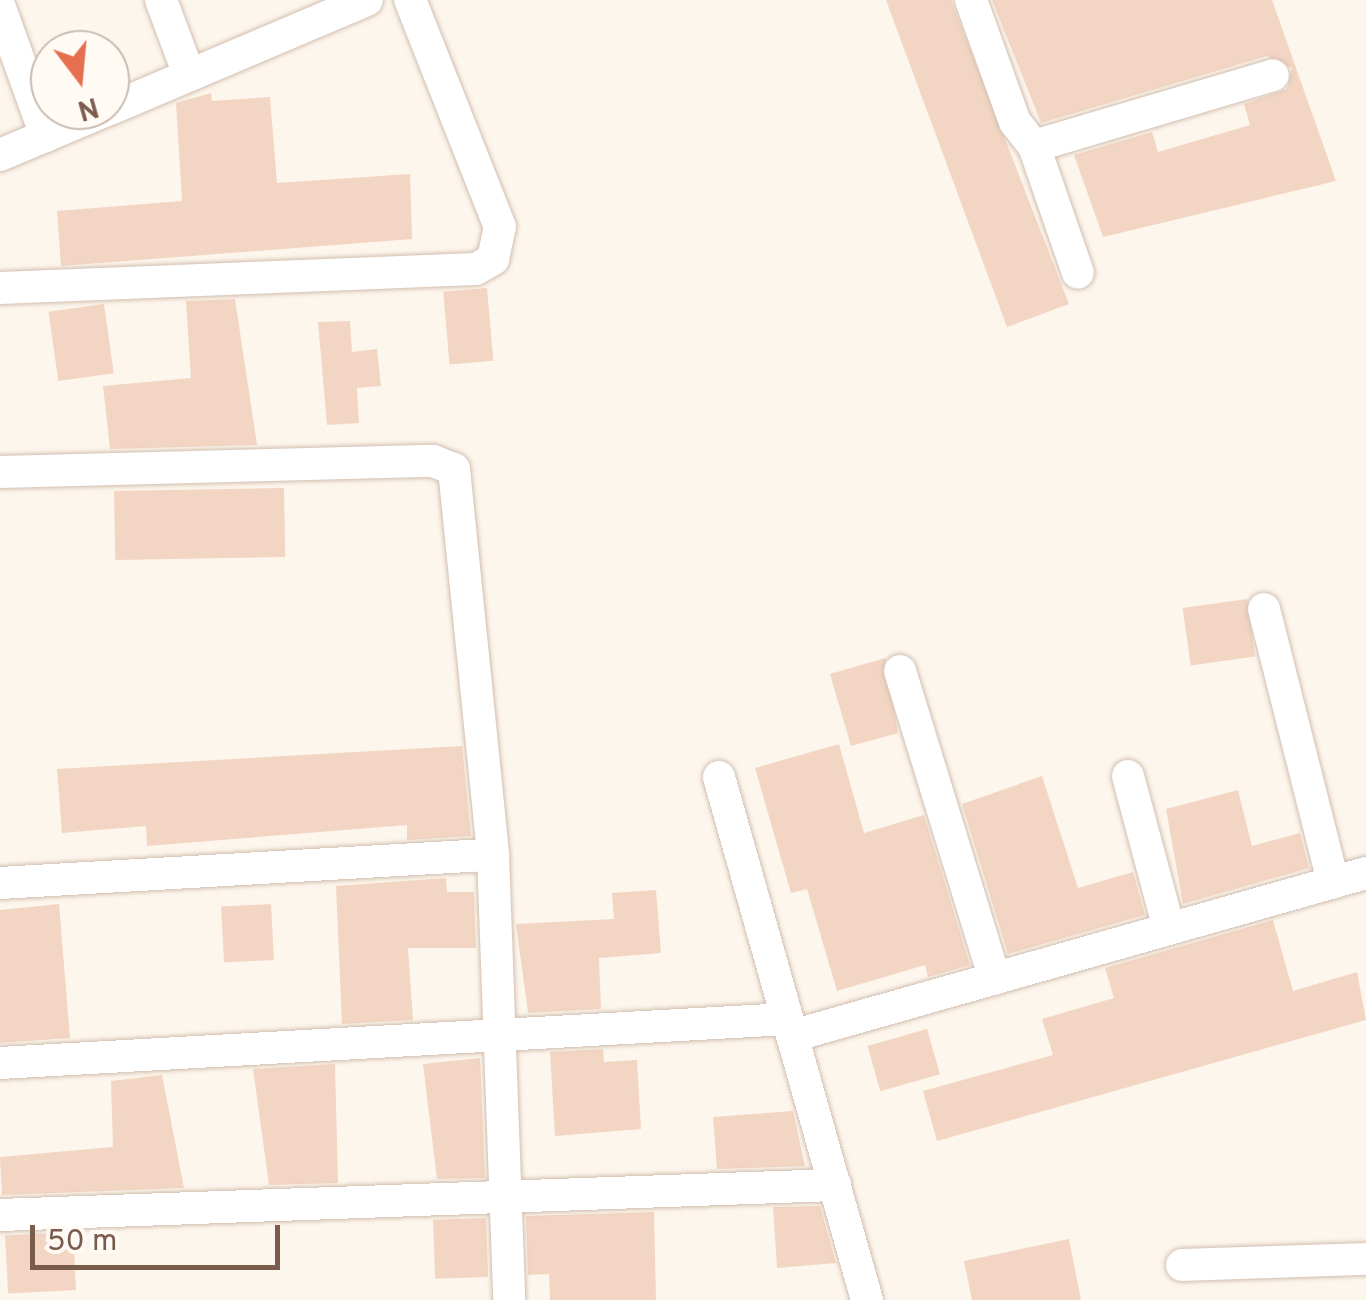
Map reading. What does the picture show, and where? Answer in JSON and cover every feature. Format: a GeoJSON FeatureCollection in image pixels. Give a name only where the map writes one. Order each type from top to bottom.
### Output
{"type":"FeatureCollection","features":[{"type":"Feature","properties":{"kind":"street"},"geometry":{"type":"LineString","coordinates":[[162,0],[189,76]]}},
{"type":"Feature","properties":{"kind":"street"},"geometry":{"type":"LineString","coordinates":[[130,100],[189,76],[321,9],[367,0]]}},
{"type":"Feature","properties":{"kind":"street"},"geometry":{"type":"LineString","coordinates":[[0,288],[476,269],[493,259],[500,227],[410,0]]}},
{"type":"Feature","properties":{"kind":"street"},"geometry":{"type":"LineString","coordinates":[[971,0],[1015,122],[1034,146],[1078,273]]}},
{"type":"Feature","properties":{"kind":"street"},"geometry":{"type":"LineString","coordinates":[[0,8],[46,136]]}},
{"type":"Feature","properties":{"kind":"street"},"geometry":{"type":"LineString","coordinates":[[1034,146],[1273,75]]}},
{"type":"Feature","properties":{"kind":"street"},"geometry":{"type":"LineString","coordinates":[[0,156],[60,130]]}},
{"type":"Feature","properties":{"kind":"street"},"geometry":{"type":"LineString","coordinates":[[0,472],[433,460],[454,469],[493,855],[510,1300]]}},
{"type":"Feature","properties":{"kind":"street"},"geometry":{"type":"LineString","coordinates":[[1264,609],[1333,882]]}},
{"type":"Feature","properties":{"kind":"street"},"geometry":{"type":"LineString","coordinates":[[900,671],[995,978]]}},
{"type":"Feature","properties":{"kind":"street"},"geometry":{"type":"LineString","coordinates":[[1128,776],[1169,929]]}},
{"type":"Feature","properties":{"kind":"street"},"geometry":{"type":"LineString","coordinates":[[718,777],[867,1300]]}},
{"type":"Feature","properties":{"kind":"street"},"geometry":{"type":"LineString","coordinates":[[0,883],[493,855]]}},
{"type":"Feature","properties":{"kind":"street"},"geometry":{"type":"LineString","coordinates":[[0,1063],[789,1028],[995,978],[1366,873]]}},
{"type":"Feature","properties":{"kind":"street"},"geometry":{"type":"LineString","coordinates":[[0,1215],[834,1185]]}},
{"type":"Feature","properties":{"kind":"street"},"geometry":{"type":"LineString","coordinates":[[1182,1265],[1366,1259]]}},
{"type":"Feature","properties":{"kind":"building"},"geometry":{"type":"Polygon","coordinates":[[[886,0],[951,0],[1069,304],[1007,327],[886,0]]]}},
{"type":"Feature","properties":{"kind":"building"},"geometry":{"type":"Polygon","coordinates":[[[992,0],[1272,0],[1336,181],[1103,237],[1074,155],[1152,132],[1158,152],[1250,125],[1244,104],[1287,89],[1292,68],[1267,56],[1041,123],[992,0]]]}},
{"type":"Feature","properties":{"kind":"building"},"geometry":{"type":"Polygon","coordinates":[[[211,93],[212,101],[270,97],[277,183],[410,174],[412,239],[61,266],[57,211],[182,201],[176,103],[211,93]]]}},
{"type":"Feature","properties":{"kind":"building"},"geometry":{"type":"Polygon","coordinates":[[[487,288],[493,361],[450,365],[443,292],[487,288]]]}},
{"type":"Feature","properties":{"kind":"building"},"geometry":{"type":"Polygon","coordinates":[[[235,299],[257,445],[110,449],[103,386],[191,378],[186,301],[235,299]]]}},
{"type":"Feature","properties":{"kind":"building"},"geometry":{"type":"Polygon","coordinates":[[[104,304],[114,373],[58,381],[49,312],[104,304]]]}},
{"type":"Feature","properties":{"kind":"building"},"geometry":{"type":"Polygon","coordinates":[[[350,321],[352,352],[377,349],[381,386],[357,388],[359,423],[327,425],[318,322],[350,321]]]}},
{"type":"Feature","properties":{"kind":"building"},"geometry":{"type":"Polygon","coordinates":[[[284,488],[285,557],[115,560],[114,491],[284,488]]]}},
{"type":"Feature","properties":{"kind":"building"},"geometry":{"type":"Polygon","coordinates":[[[1247,599],[1255,656],[1191,665],[1183,608],[1247,599]]]}},
{"type":"Feature","properties":{"kind":"building"},"geometry":{"type":"Polygon","coordinates":[[[885,658],[898,733],[851,746],[830,674],[885,658]]]}},
{"type":"Feature","properties":{"kind":"building"},"geometry":{"type":"Polygon","coordinates":[[[839,744],[864,833],[924,815],[970,965],[928,977],[925,965],[837,991],[807,889],[791,893],[755,768],[839,744]]]}},
{"type":"Feature","properties":{"kind":"building"},"geometry":{"type":"Polygon","coordinates":[[[462,746],[471,836],[407,840],[407,825],[147,846],[146,826],[62,833],[57,769],[462,746]]]}},
{"type":"Feature","properties":{"kind":"building"},"geometry":{"type":"Polygon","coordinates":[[[1042,776],[1078,888],[1133,872],[1145,915],[1008,954],[962,804],[1042,776]]]}},
{"type":"Feature","properties":{"kind":"building"},"geometry":{"type":"Polygon","coordinates":[[[1238,790],[1252,846],[1300,833],[1309,868],[1183,904],[1166,809],[1238,790]]]}},
{"type":"Feature","properties":{"kind":"building"},"geometry":{"type":"Polygon","coordinates":[[[446,878],[447,892],[474,892],[476,948],[408,948],[413,1020],[342,1024],[336,886],[446,878]]]}},
{"type":"Feature","properties":{"kind":"building"},"geometry":{"type":"Polygon","coordinates":[[[656,890],[661,953],[599,958],[601,1009],[528,1013],[516,924],[614,919],[612,893],[656,890]]]}},
{"type":"Feature","properties":{"kind":"building"},"geometry":{"type":"Polygon","coordinates":[[[59,904],[70,1038],[0,1043],[0,910],[59,904]]]}},
{"type":"Feature","properties":{"kind":"building"},"geometry":{"type":"Polygon","coordinates":[[[271,904],[274,960],[224,963],[221,907],[271,904]]]}},
{"type":"Feature","properties":{"kind":"building"},"geometry":{"type":"Polygon","coordinates":[[[1273,920],[1293,991],[1357,972],[1366,1020],[937,1141],[923,1091],[1053,1055],[1042,1019],[1114,998],[1105,968],[1273,920]]]}},
{"type":"Feature","properties":{"kind":"building"},"geometry":{"type":"Polygon","coordinates":[[[927,1029],[940,1074],[880,1091],[867,1046],[927,1029]]]}},
{"type":"Feature","properties":{"kind":"building"},"geometry":{"type":"Polygon","coordinates":[[[603,1049],[604,1062],[637,1060],[641,1129],[555,1136],[550,1052],[603,1049]]]}},
{"type":"Feature","properties":{"kind":"building"},"geometry":{"type":"Polygon","coordinates":[[[480,1058],[485,1178],[437,1179],[423,1064],[480,1058]]]}},
{"type":"Feature","properties":{"kind":"building"},"geometry":{"type":"Polygon","coordinates":[[[335,1064],[338,1183],[269,1185],[253,1069],[335,1064]]]}},
{"type":"Feature","properties":{"kind":"building"},"geometry":{"type":"Polygon","coordinates":[[[162,1075],[184,1188],[2,1195],[0,1157],[113,1147],[111,1081],[162,1075]]]}},
{"type":"Feature","properties":{"kind":"building"},"geometry":{"type":"Polygon","coordinates":[[[793,1111],[805,1166],[717,1169],[713,1117],[793,1111]]]}},
{"type":"Feature","properties":{"kind":"building"},"geometry":{"type":"Polygon","coordinates":[[[820,1206],[836,1263],[777,1268],[773,1207],[820,1206]]]}},
{"type":"Feature","properties":{"kind":"building"},"geometry":{"type":"Polygon","coordinates":[[[654,1212],[656,1300],[550,1300],[549,1274],[528,1275],[526,1216],[654,1212]]]}},
{"type":"Feature","properties":{"kind":"building"},"geometry":{"type":"Polygon","coordinates":[[[486,1218],[488,1277],[435,1279],[433,1220],[486,1218]]]}},
{"type":"Feature","properties":{"kind":"building"},"geometry":{"type":"Polygon","coordinates":[[[73,1232],[76,1290],[8,1293],[5,1236],[73,1232]]]}},
{"type":"Feature","properties":{"kind":"building"},"geometry":{"type":"Polygon","coordinates":[[[1069,1239],[1081,1300],[972,1300],[964,1261],[1069,1239]]]}}]}
